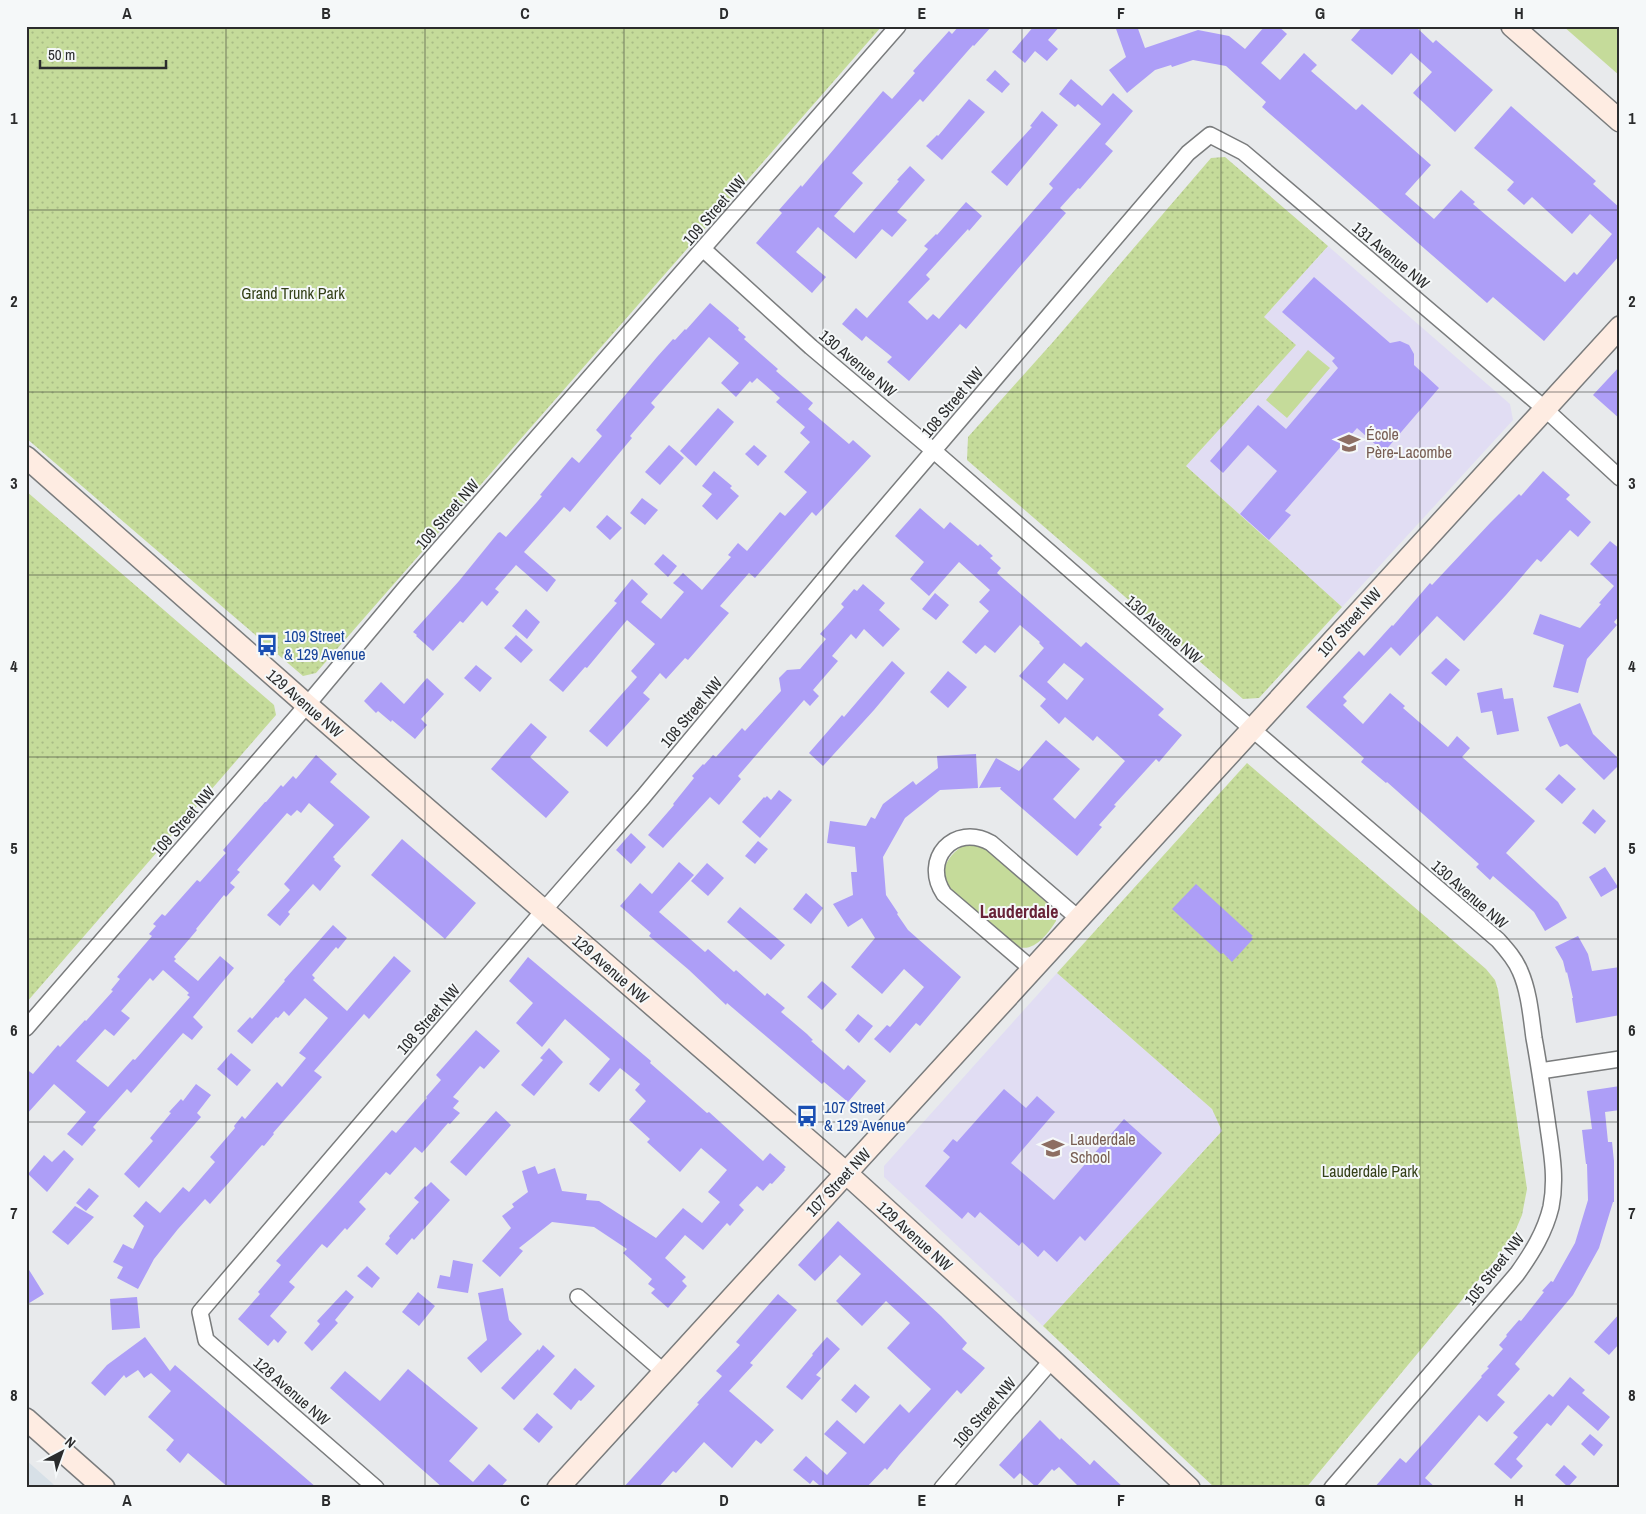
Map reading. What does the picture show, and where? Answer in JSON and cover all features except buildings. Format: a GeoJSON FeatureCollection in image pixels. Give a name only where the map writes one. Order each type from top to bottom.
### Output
{"type":"FeatureCollection","features":[{"type":"Feature","properties":{"kind":"street","name":"109 Street NW"},"geometry":{"type":"LineString","coordinates":[[26,1028],[307,705],[406,587],[898,26]]}},
{"type":"Feature","properties":{"kind":"street"},"geometry":{"type":"LineString","coordinates":[[1512,26],[1620,121]]}},
{"type":"Feature","properties":{"kind":"street","name":"131 Avenue NW"},"geometry":{"type":"LineString","coordinates":[[1210,134],[1243,152],[1545,409],[1620,478]]}},
{"type":"Feature","properties":{"kind":"street","name":"108 Street NW"},"geometry":{"type":"LineString","coordinates":[[200,1312],[643,797],[846,553],[1188,153],[1210,134]]}},
{"type":"Feature","properties":{"kind":"street","name":"130 Avenue NW"},"geometry":{"type":"LineString","coordinates":[[703,249],[811,347],[934,451],[1252,729],[1498,940],[1509,952],[1521,973],[1540,1071]]}},
{"type":"Feature","properties":{"kind":"street","name":"107 Street NW"},"geometry":{"type":"LineString","coordinates":[[558,1488],[1620,326]]}},
{"type":"Feature","properties":{"kind":"street","name":"129 Avenue NW"},"geometry":{"type":"LineString","coordinates":[[26,457],[307,705],[846,1173],[1190,1488]]}},
{"type":"Feature","properties":{"kind":"street"},"geometry":{"type":"LineString","coordinates":[[1032,970],[944,894],[939,887],[936,870],[940,854],[946,847],[960,838],[976,836],[984,839],[1078,918]]}},
{"type":"Feature","properties":{"kind":"street"},"geometry":{"type":"LineString","coordinates":[[1540,1071],[1620,1059]]}},
{"type":"Feature","properties":{"kind":"street","name":"105 Street NW"},"geometry":{"type":"LineString","coordinates":[[1332,1488],[1517,1274],[1538,1243],[1546,1226],[1551,1207],[1554,1177],[1540,1071]]}},
{"type":"Feature","properties":{"kind":"street"},"geometry":{"type":"LineString","coordinates":[[578,1296],[664,1372]]}},
{"type":"Feature","properties":{"kind":"street","name":"128 Avenue NW"},"geometry":{"type":"LineString","coordinates":[[200,1312],[206,1340],[376,1488]]}},
{"type":"Feature","properties":{"kind":"street","name":"106 Street NW"},"geometry":{"type":"LineString","coordinates":[[942,1488],[1052,1360]]}},
{"type":"Feature","properties":{"kind":"street"},"geometry":{"type":"LineString","coordinates":[[26,1419],[104,1488]]}},
{"type":"Feature","properties":{"kind":"shaded area","name":"École Père-Lacombe"},"geometry":{"type":"Polygon","coordinates":[[[1328,246],[1510,404],[1513,420],[1342,607],[1186,466],[1295,345],[1264,317],[1328,246]]]}},
{"type":"Feature","properties":{"kind":"shaded area","name":"Lauderdale School"},"geometry":{"type":"Polygon","coordinates":[[[1057,973],[1212,1109],[1222,1131],[1043,1326],[884,1177],[884,1166],[1057,973]]]}},
{"type":"Feature","properties":{"kind":"shaded area"},"geometry":{"type":"Polygon","coordinates":[[[26,1460],[52,1483],[57,1488],[26,1488],[26,1460]]]}},
{"type":"Feature","properties":{"kind":"green space","name":"Grand Trunk Park"},"geometry":{"type":"Polygon","coordinates":[[[26,26],[882,26],[316,673],[303,676],[26,438],[26,26]]]}},
{"type":"Feature","properties":{"kind":"green space"},"geometry":{"type":"Polygon","coordinates":[[[1563,26],[1620,26],[1620,76],[1563,26]]]}},
{"type":"Feature","properties":{"kind":"green space"},"geometry":{"type":"Polygon","coordinates":[[[1225,157],[1328,246],[1264,317],[1296,345],[1186,466],[1342,607],[1259,698],[1243,699],[967,460],[968,437],[1053,342],[1211,158],[1225,157]]]}},
{"type":"Feature","properties":{"kind":"green space"},"geometry":{"type":"Polygon","coordinates":[[[1308,350],[1330,368],[1287,418],[1266,400],[1308,350]]]}},
{"type":"Feature","properties":{"kind":"green space"},"geometry":{"type":"Polygon","coordinates":[[[26,491],[274,705],[276,715],[26,1003],[26,491]]]}},
{"type":"Feature","properties":{"kind":"green space","name":"Lauderdale Park"},"geometry":{"type":"Polygon","coordinates":[[[1247,763],[1486,969],[1495,980],[1527,1189],[1522,1215],[1514,1234],[1495,1260],[1306,1488],[1215,1488],[1043,1326],[1222,1131],[1212,1109],[1057,973],[1247,763]]]}},
{"type":"Feature","properties":{"kind":"green space"},"geometry":{"type":"Polygon","coordinates":[[[969,843],[981,845],[1055,910],[1056,921],[1049,932],[1034,945],[1022,948],[1016,946],[947,887],[944,874],[948,861],[957,850],[969,843]]]}},
{"type":"Feature","properties":{"kind":"place","name":"École Père-Lacombe"},"geometry":{"type":"Point","coordinates":[1349,443]}},
{"type":"Feature","properties":{"kind":"place","name":"109 Street & 129 Avenue"},"geometry":{"type":"Point","coordinates":[267,645]}},
{"type":"Feature","properties":{"kind":"place","name":"107 Street & 129 Avenue"},"geometry":{"type":"Point","coordinates":[807,1116]}},
{"type":"Feature","properties":{"kind":"place","name":"Lauderdale School"},"geometry":{"type":"Point","coordinates":[1053,1148]}},
{"type":"Feature","properties":{"kind":"district","name":"Lauderdale"},"geometry":{"type":"Point","coordinates":[1019,912]}}]}
